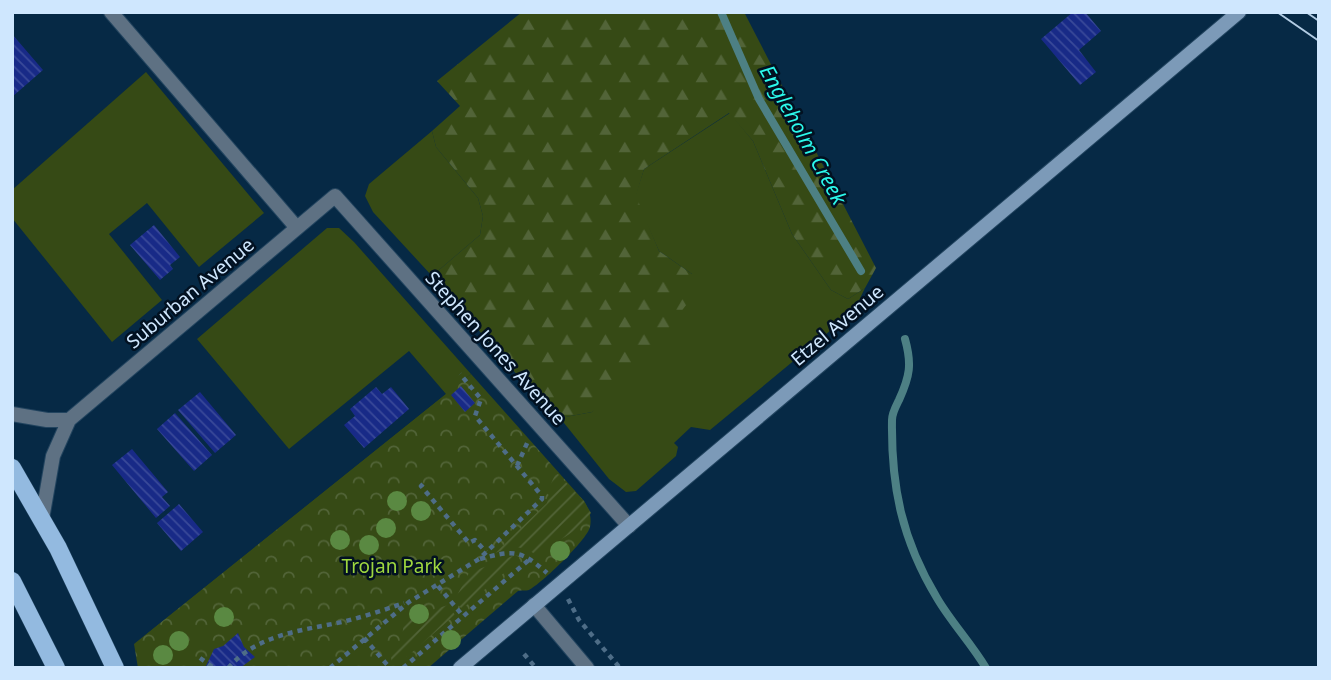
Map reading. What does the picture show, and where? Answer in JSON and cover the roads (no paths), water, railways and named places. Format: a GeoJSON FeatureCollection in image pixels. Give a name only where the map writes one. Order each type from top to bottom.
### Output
{"type":"FeatureCollection","features":[{"type":"Feature","properties":{"kind":"main road"},"geometry":{"type":"LineString","coordinates":[[12,468],[64,559],[115,668]]}},
{"type":"Feature","properties":{"kind":"main road"},"geometry":{"type":"LineString","coordinates":[[12,581],[56,668]]}},
{"type":"Feature","properties":{"kind":"street"},"geometry":{"type":"LineString","coordinates":[[111,12],[297,228]]}},
{"type":"Feature","properties":{"kind":"street","name":"Etzel Avenue"},"geometry":{"type":"LineString","coordinates":[[460,668],[1239,12]]}},
{"type":"Feature","properties":{"kind":"street","name":"Suburban Avenue"},"geometry":{"type":"LineString","coordinates":[[42,519],[53,456],[69,420],[335,196]]}},
{"type":"Feature","properties":{"kind":"street","name":"Stephen Jones Avenue"},"geometry":{"type":"LineString","coordinates":[[335,196],[629,526]]}},
{"type":"Feature","properties":{"kind":"street"},"geometry":{"type":"LineString","coordinates":[[12,414],[47,421],[69,420]]}},
{"type":"Feature","properties":{"kind":"street"},"geometry":{"type":"LineString","coordinates":[[534,605],[587,668]]}},
{"type":"Feature","properties":{"kind":"waterway","name":"Engleholm Creek"},"geometry":{"type":"LineString","coordinates":[[721,12],[759,99],[861,271]]}},
{"type":"Feature","properties":{"kind":"waterway","name":"Engleholm Creek"},"geometry":{"type":"LineString","coordinates":[[905,339],[909,370],[892,420],[894,468],[901,512],[907,534],[925,576],[943,607],[986,668]]}},
{"type":"Feature","properties":{"kind":"tram line"},"geometry":{"type":"LineString","coordinates":[[1277,12],[1319,41]]}},
{"type":"Feature","properties":{"kind":"tram line"},"geometry":{"type":"LineString","coordinates":[[1306,12],[1319,21]]}},
{"type":"Feature","properties":{"kind":"park label","name":"Trojan Park"},"geometry":{"type":"Point","coordinates":[392,566]}}]}
